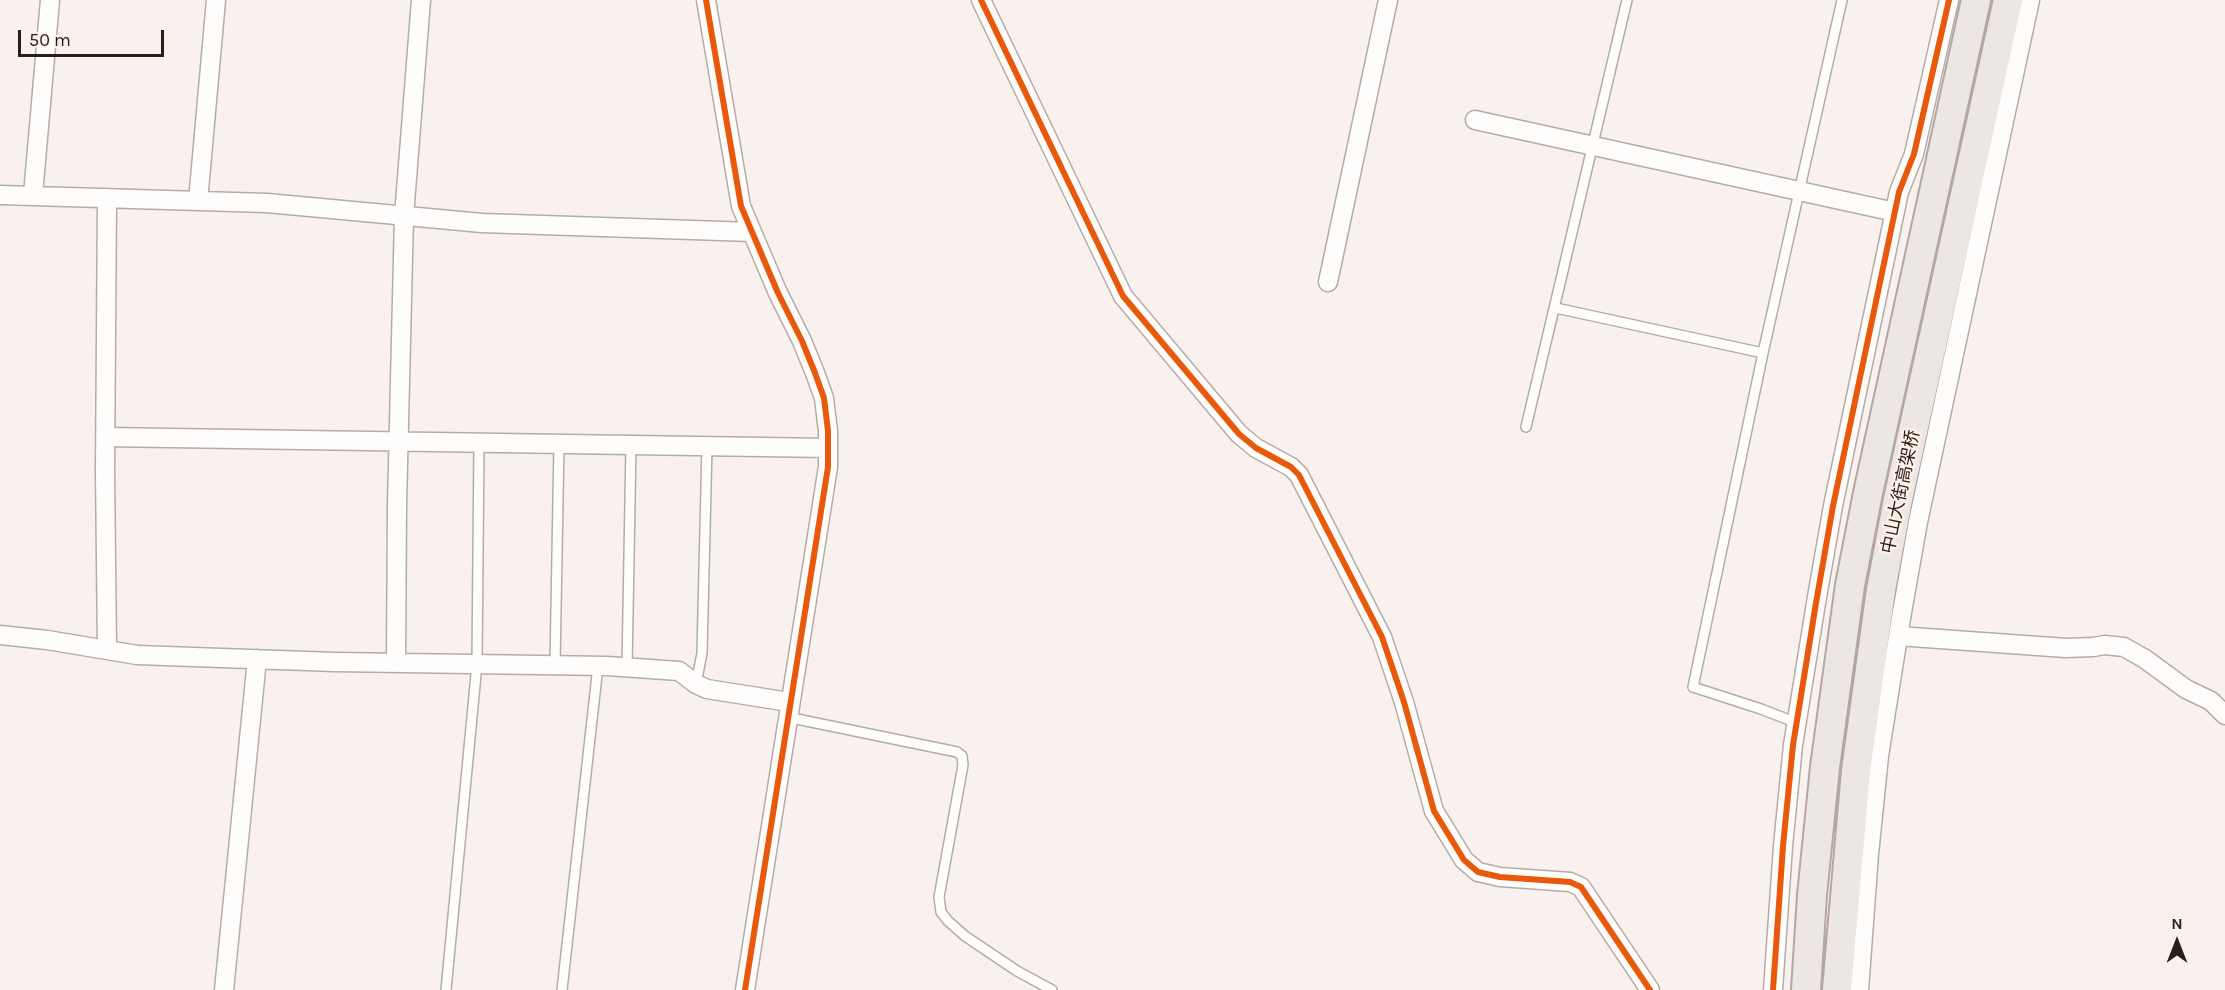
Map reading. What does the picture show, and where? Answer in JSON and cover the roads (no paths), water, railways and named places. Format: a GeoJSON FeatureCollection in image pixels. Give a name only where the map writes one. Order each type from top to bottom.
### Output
{"type":"FeatureCollection","features":[{"type":"Feature","properties":{"kind":"main road","name":"中山大街高架桥"},"geometry":{"type":"LineString","coordinates":[[1806,990],[1812,895],[1825,767],[1850,585],[1976,0]]}},
{"type":"Feature","properties":{"kind":"main road","name":"中山大街高架桥"},"geometry":{"type":"LineString","coordinates":[[1837,990],[1856,771],[1881,590],[1898,500],[2008,0]]}},
{"type":"Feature","properties":{"kind":"street"},"geometry":{"type":"LineString","coordinates":[[33,195],[50,0]]}},
{"type":"Feature","properties":{"kind":"street"},"geometry":{"type":"LineString","coordinates":[[198,201],[216,0]]}},
{"type":"Feature","properties":{"kind":"street"},"geometry":{"type":"LineString","coordinates":[[396,663],[398,441],[404,216],[421,0]]}},
{"type":"Feature","properties":{"kind":"street"},"geometry":{"type":"LineString","coordinates":[[706,0],[741,206],[778,293],[802,341],[824,398],[828,448],[828,467],[745,990]]}},
{"type":"Feature","properties":{"kind":"street"},"geometry":{"type":"LineString","coordinates":[[981,0],[1123,296],[1239,434],[1256,448],[1292,466],[1299,475],[1382,637],[1404,702],[1434,811],[1464,860],[1478,872],[1500,878],[1570,882],[1581,887],[1650,990]]}},
{"type":"Feature","properties":{"kind":"street"},"geometry":{"type":"LineString","coordinates":[[1328,282],[1388,0]]}},
{"type":"Feature","properties":{"kind":"street"},"geometry":{"type":"LineString","coordinates":[[1773,990],[1783,846],[1797,723],[1833,506],[1899,192],[1914,154],[1949,0]]}},
{"type":"Feature","properties":{"kind":"street"},"geometry":{"type":"LineString","coordinates":[[1859,990],[1879,756],[1898,636],[1918,522],[2030,0]]}},
{"type":"Feature","properties":{"kind":"street"},"geometry":{"type":"LineString","coordinates":[[1475,120],[1895,213]]}},
{"type":"Feature","properties":{"kind":"street"},"geometry":{"type":"LineString","coordinates":[[0,195],[267,203],[482,223],[752,232]]}},
{"type":"Feature","properties":{"kind":"street"},"geometry":{"type":"LineString","coordinates":[[107,198],[105,436],[107,650]]}},
{"type":"Feature","properties":{"kind":"street"},"geometry":{"type":"LineString","coordinates":[[105,436],[828,448]]}},
{"type":"Feature","properties":{"kind":"street"},"geometry":{"type":"LineString","coordinates":[[0,635],[47,640],[137,655],[396,663],[598,666],[679,671],[707,689],[788,710]]}},
{"type":"Feature","properties":{"kind":"street"},"geometry":{"type":"LineString","coordinates":[[1898,636],[2066,648],[2105,645],[2124,647],[2145,659],[2186,689],[2211,701],[2225,716]]}},
{"type":"Feature","properties":{"kind":"street"},"geometry":{"type":"LineString","coordinates":[[224,990],[257,659]]}},
{"type":"Feature","properties":{"kind":"lane"},"geometry":{"type":"LineString","coordinates":[[1526,427],[1556,308],[1627,0]]}},
{"type":"Feature","properties":{"kind":"lane"},"geometry":{"type":"LineString","coordinates":[[1797,723],[1693,687],[1763,353],[1842,0]]}},
{"type":"Feature","properties":{"kind":"lane"},"geometry":{"type":"LineString","coordinates":[[1556,308],[1763,353]]}},
{"type":"Feature","properties":{"kind":"lane"},"geometry":{"type":"LineString","coordinates":[[446,990],[477,664],[479,443]]}},
{"type":"Feature","properties":{"kind":"lane"},"geometry":{"type":"LineString","coordinates":[[555,665],[559,444]]}},
{"type":"Feature","properties":{"kind":"lane"},"geometry":{"type":"LineString","coordinates":[[627,668],[631,445]]}},
{"type":"Feature","properties":{"kind":"lane"},"geometry":{"type":"LineString","coordinates":[[696,684],[702,653],[707,446]]}},
{"type":"Feature","properties":{"kind":"lane"},"geometry":{"type":"LineString","coordinates":[[0,635],[0,641]]}},
{"type":"Feature","properties":{"kind":"lane"},"geometry":{"type":"LineString","coordinates":[[562,990],[598,666]]}},
{"type":"Feature","properties":{"kind":"lane"},"geometry":{"type":"LineString","coordinates":[[788,710],[957,752],[962,756],[963,765],[939,897],[940,912],[965,936],[1017,971],[1052,990]]}}]}
